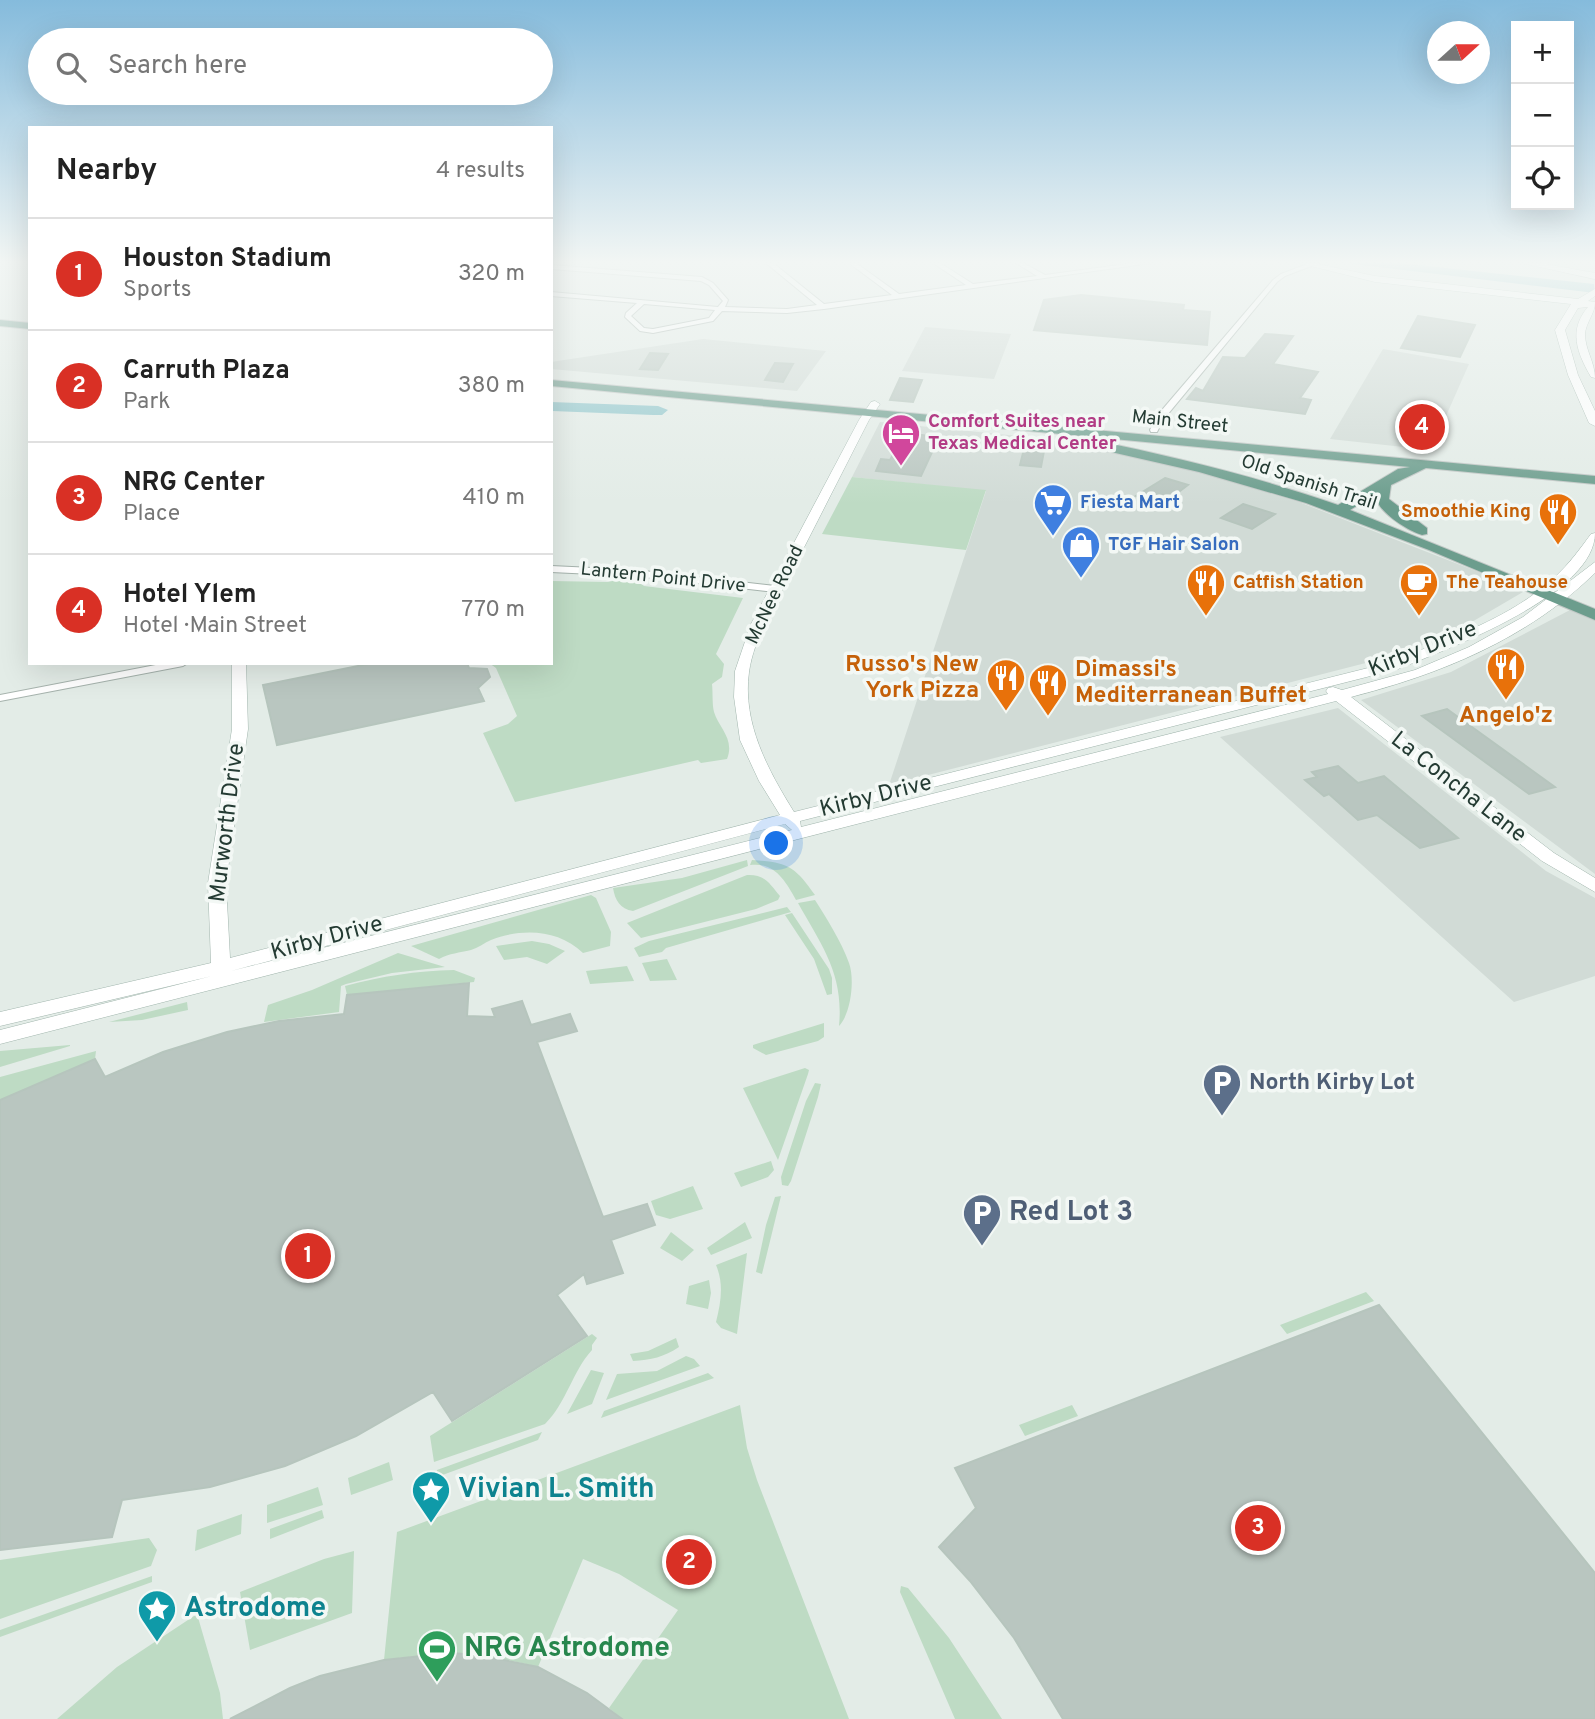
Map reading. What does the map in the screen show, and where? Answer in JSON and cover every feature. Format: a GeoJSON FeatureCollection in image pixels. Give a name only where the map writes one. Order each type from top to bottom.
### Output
{"type":"FeatureCollection","features":[{"type":"Feature","properties":{"kind":"main road"},"geometry":{"type":"LineString","coordinates":[[1564,343],[1573,374],[1591,404],[1595,422]]}},
{"type":"Feature","properties":{"kind":"main road"},"geometry":{"type":"LineString","coordinates":[[1580,343],[1595,375]]}},
{"type":"Feature","properties":{"kind":"main road","name":"Main Street"},"geometry":{"type":"LineString","coordinates":[[553,374],[609,384],[872,409],[1000,425],[1154,434],[1595,469]]}},
{"type":"Feature","properties":{"kind":"main road","name":"Main Street"},"geometry":{"type":"LineString","coordinates":[[553,383],[609,384]]}},
{"type":"Feature","properties":{"kind":"main road","name":"Main Street"},"geometry":{"type":"LineString","coordinates":[[872,409],[1025,418],[1440,467],[1595,480]]}},
{"type":"Feature","properties":{"kind":"main road","name":"McNee Road"},"geometry":{"type":"LineString","coordinates":[[794,825],[762,771],[748,740],[742,697],[742,671],[748,648],[775,589],[872,409]]}},
{"type":"Feature","properties":{"kind":"main road","name":"Old Spanish Trail"},"geometry":{"type":"LineString","coordinates":[[1025,418],[1090,432],[1176,456],[1269,487],[1422,531],[1557,592],[1595,615]]}},
{"type":"Feature","properties":{"kind":"main road","name":"Old Spanish Trail"},"geometry":{"type":"LineString","coordinates":[[1000,425],[1176,456]]}},
{"type":"Feature","properties":{"kind":"main road"},"geometry":{"type":"LineString","coordinates":[[1344,507],[1403,472],[1440,467]]}},
{"type":"Feature","properties":{"kind":"main road"},"geometry":{"type":"LineString","coordinates":[[1384,485],[1382,500],[1422,531]]}},
{"type":"Feature","properties":{"kind":"main road","name":"Old Spanish Trail"},"geometry":{"type":"LineString","coordinates":[[1344,507],[1557,592],[1595,602]]}},
{"type":"Feature","properties":{"kind":"main road","name":"Kirby Drive"},"geometry":{"type":"LineString","coordinates":[[0,1037],[222,974],[1393,666],[1557,592],[1595,537]]}},
{"type":"Feature","properties":{"kind":"main road","name":"Kirby Drive"},"geometry":{"type":"LineString","coordinates":[[794,825],[1192,733],[1422,673],[1508,632],[1557,592],[1595,566]]}},
{"type":"Feature","properties":{"kind":"main road","name":"Murworth Drive"},"geometry":{"type":"LineString","coordinates":[[222,974],[218,883],[240,729],[239,665]]}},
{"type":"Feature","properties":{"kind":"main road","name":"La Concha Lane"},"geometry":{"type":"LineString","coordinates":[[1324,685],[1548,858],[1595,886]]}},
{"type":"Feature","properties":{"kind":"main road"},"geometry":{"type":"LineString","coordinates":[[1180,721],[1192,733]]}},
{"type":"Feature","properties":{"kind":"main road","name":"Kirby Drive"},"geometry":{"type":"LineString","coordinates":[[0,1019],[222,974]]}},
{"type":"Feature","properties":{"kind":"street"},"geometry":{"type":"LineString","coordinates":[[1154,434],[1159,419],[1223,343]]}},
{"type":"Feature","properties":{"kind":"street","name":"Lantern Point Drive"},"geometry":{"type":"LineString","coordinates":[[553,569],[635,573],[775,589]]}},
{"type":"Feature","properties":{"kind":"street"},"geometry":{"type":"LineString","coordinates":[[0,698],[173,665]]}},
{"type":"Feature","properties":{"kind":"shaded area"},"geometry":{"type":"Polygon","coordinates":[[[675,343],[746,343],[826,351],[797,391],[553,369],[553,362],[675,343]]]}},
{"type":"Feature","properties":{"kind":"shaded area"},"geometry":{"type":"Polygon","coordinates":[[[917,343],[1008,343],[994,379],[902,371],[917,343]]]}},
{"type":"Feature","properties":{"kind":"shaded area"},"geometry":{"type":"Polygon","coordinates":[[[1383,349],[1469,364],[1431,450],[1330,439],[1383,349]]]}},
{"type":"Feature","properties":{"kind":"shaded area"},"geometry":{"type":"Polygon","coordinates":[[[880,422],[1039,438],[1174,465],[1299,502],[1522,589],[1523,592],[1453,633],[1397,655],[889,785],[986,491],[852,477],[880,422]]]}},
{"type":"Feature","properties":{"kind":"shaded area"},"geometry":{"type":"Polygon","coordinates":[[[1570,610],[1595,621],[1595,874],[1361,700],[1451,672],[1570,610]]]}},
{"type":"Feature","properties":{"kind":"shaded area"},"geometry":{"type":"Polygon","coordinates":[[[1338,708],[1546,871],[1595,898],[1595,976],[1514,1002],[1220,737],[1338,708]]]}},
{"type":"Feature","properties":{"kind":"green space"},"geometry":{"type":"Polygon","coordinates":[[[852,477],[986,490],[966,550],[822,534],[852,477]]]}},
{"type":"Feature","properties":{"kind":"green space"},"geometry":{"type":"Polygon","coordinates":[[[621,579],[638,581],[644,586],[743,598],[716,654],[724,664],[722,677],[712,684],[714,712],[729,745],[727,759],[701,763],[698,760],[515,802],[483,733],[508,724],[517,716],[496,668],[492,665],[553,665],[553,581],[608,582],[621,579]]]}},
{"type":"Feature","properties":{"kind":"green space"},"geometry":{"type":"Polygon","coordinates":[[[747,860],[748,866],[633,911],[621,906],[613,888],[682,878],[747,860]]]}},
{"type":"Feature","properties":{"kind":"green space"},"geometry":{"type":"Polygon","coordinates":[[[752,860],[774,862],[789,867],[815,895],[796,900],[778,874],[766,866],[750,865],[752,860]]]}},
{"type":"Feature","properties":{"kind":"green space"},"geometry":{"type":"Polygon","coordinates":[[[747,875],[758,876],[767,881],[780,896],[778,900],[756,909],[641,938],[627,923],[747,875]]]}},
{"type":"Feature","properties":{"kind":"green space"},"geometry":{"type":"Polygon","coordinates":[[[591,895],[596,898],[611,932],[610,946],[583,953],[551,935],[527,933],[503,936],[474,949],[439,959],[411,946],[591,895]]]}},
{"type":"Feature","properties":{"kind":"green space"},"geometry":{"type":"Polygon","coordinates":[[[815,900],[838,938],[851,970],[849,1005],[839,1026],[840,1008],[835,976],[823,947],[798,903],[815,900]]]}},
{"type":"Feature","properties":{"kind":"green space"},"geometry":{"type":"Polygon","coordinates":[[[787,907],[791,912],[666,948],[662,952],[639,957],[634,948],[649,941],[787,907]]]}},
{"type":"Feature","properties":{"kind":"green space"},"geometry":{"type":"Polygon","coordinates":[[[792,913],[829,969],[832,994],[827,995],[814,959],[785,915],[792,913]]]}},
{"type":"Feature","properties":{"kind":"green space"},"geometry":{"type":"Polygon","coordinates":[[[532,941],[565,951],[547,964],[527,957],[504,960],[496,946],[532,941]]]}},
{"type":"Feature","properties":{"kind":"green space"},"geometry":{"type":"Polygon","coordinates":[[[398,953],[445,967],[392,973],[346,984],[341,986],[339,1012],[264,1022],[268,1005],[312,990],[398,953]]]}},
{"type":"Feature","properties":{"kind":"green space"},"geometry":{"type":"Polygon","coordinates":[[[667,959],[677,980],[650,981],[642,963],[667,959]]]}},
{"type":"Feature","properties":{"kind":"green space"},"geometry":{"type":"Polygon","coordinates":[[[627,966],[634,981],[590,984],[586,971],[627,966]]]}},
{"type":"Feature","properties":{"kind":"green space"},"geometry":{"type":"Polygon","coordinates":[[[454,970],[475,978],[474,982],[347,995],[345,986],[399,975],[454,970]]]}},
{"type":"Feature","properties":{"kind":"green space"},"geometry":{"type":"Polygon","coordinates":[[[187,1002],[188,1010],[142,1020],[109,1022],[187,1002]]]}},
{"type":"Feature","properties":{"kind":"green space"},"geometry":{"type":"Polygon","coordinates":[[[824,1023],[824,1037],[818,1041],[766,1055],[753,1048],[753,1045],[824,1023]]]}},
{"type":"Feature","properties":{"kind":"green space"},"geometry":{"type":"Polygon","coordinates":[[[70,1046],[0,1067],[0,1051],[70,1046]]]}},
{"type":"Feature","properties":{"kind":"green space"},"geometry":{"type":"Polygon","coordinates":[[[96,1051],[95,1059],[0,1100],[0,1077],[96,1051]]]}},
{"type":"Feature","properties":{"kind":"green space"},"geometry":{"type":"Polygon","coordinates":[[[805,1068],[809,1070],[808,1074],[778,1160],[743,1088],[805,1068]]]}},
{"type":"Feature","properties":{"kind":"green space"},"geometry":{"type":"Polygon","coordinates":[[[815,1083],[821,1084],[818,1097],[791,1181],[788,1186],[782,1185],[781,1177],[806,1101],[815,1083]]]}},
{"type":"Feature","properties":{"kind":"green space"},"geometry":{"type":"Polygon","coordinates":[[[771,1161],[774,1170],[768,1177],[741,1187],[734,1173],[771,1161]]]}},
{"type":"Feature","properties":{"kind":"green space"},"geometry":{"type":"Polygon","coordinates":[[[693,1186],[703,1209],[670,1219],[656,1215],[651,1201],[693,1186]]]}},
{"type":"Feature","properties":{"kind":"green space"},"geometry":{"type":"Polygon","coordinates":[[[781,1196],[762,1274],[756,1272],[766,1225],[775,1197],[781,1196]]]}},
{"type":"Feature","properties":{"kind":"green space"},"geometry":{"type":"Polygon","coordinates":[[[745,1222],[752,1238],[711,1255],[707,1248],[745,1222]]]}},
{"type":"Feature","properties":{"kind":"green space"},"geometry":{"type":"Polygon","coordinates":[[[671,1232],[694,1250],[682,1261],[660,1248],[671,1232]]]}},
{"type":"Feature","properties":{"kind":"green space"},"geometry":{"type":"Polygon","coordinates":[[[747,1253],[737,1334],[721,1328],[716,1322],[721,1293],[716,1265],[747,1253]]]}},
{"type":"Feature","properties":{"kind":"green space"},"geometry":{"type":"Polygon","coordinates":[[[709,1280],[711,1293],[708,1309],[686,1304],[689,1286],[709,1280]]]}},
{"type":"Feature","properties":{"kind":"green space"},"geometry":{"type":"Polygon","coordinates":[[[1366,1292],[1374,1301],[1287,1334],[1280,1325],[1366,1292]]]}},
{"type":"Feature","properties":{"kind":"green space"},"geometry":{"type":"Polygon","coordinates":[[[592,1334],[597,1338],[592,1350],[559,1406],[545,1424],[434,1462],[430,1436],[592,1334]]]}},
{"type":"Feature","properties":{"kind":"green space"},"geometry":{"type":"Polygon","coordinates":[[[676,1338],[679,1347],[657,1357],[633,1361],[630,1354],[648,1351],[676,1338]]]}},
{"type":"Feature","properties":{"kind":"green space"},"geometry":{"type":"Polygon","coordinates":[[[686,1356],[694,1359],[700,1366],[606,1400],[617,1374],[657,1371],[686,1356]]]}},
{"type":"Feature","properties":{"kind":"green space"},"geometry":{"type":"Polygon","coordinates":[[[591,1370],[604,1373],[592,1404],[567,1414],[591,1370]]]}},
{"type":"Feature","properties":{"kind":"green space"},"geometry":{"type":"Polygon","coordinates":[[[708,1373],[714,1378],[601,1418],[604,1411],[708,1373]]]}},
{"type":"Feature","properties":{"kind":"green space"},"geometry":{"type":"Polygon","coordinates":[[[740,1405],[747,1448],[757,1480],[849,1719],[622,1719],[609,1708],[678,1610],[619,1574],[583,1559],[538,1667],[461,1655],[384,1660],[397,1532],[740,1405]]]}},
{"type":"Feature","properties":{"kind":"green space"},"geometry":{"type":"Polygon","coordinates":[[[1072,1405],[1078,1416],[1025,1436],[1019,1425],[1072,1405]]]}},
{"type":"Feature","properties":{"kind":"green space"},"geometry":{"type":"Polygon","coordinates":[[[542,1432],[538,1440],[437,1477],[437,1470],[542,1432]]]}},
{"type":"Feature","properties":{"kind":"green space"},"geometry":{"type":"Polygon","coordinates":[[[389,1462],[393,1480],[351,1495],[348,1478],[389,1462]]]}},
{"type":"Feature","properties":{"kind":"green space"},"geometry":{"type":"Polygon","coordinates":[[[318,1487],[323,1505],[267,1523],[267,1505],[318,1487]]]}},
{"type":"Feature","properties":{"kind":"green space"},"geometry":{"type":"Polygon","coordinates":[[[322,1510],[324,1518],[270,1539],[270,1529],[322,1510]]]}},
{"type":"Feature","properties":{"kind":"green space"},"geometry":{"type":"Polygon","coordinates":[[[242,1514],[241,1534],[195,1551],[197,1530],[242,1514]]]}},
{"type":"Feature","properties":{"kind":"green space"},"geometry":{"type":"Polygon","coordinates":[[[149,1538],[157,1550],[151,1566],[0,1619],[0,1560],[149,1538]]]}},
{"type":"Feature","properties":{"kind":"green space"},"geometry":{"type":"Polygon","coordinates":[[[354,1551],[352,1613],[250,1650],[240,1592],[324,1559],[354,1551]]]}},
{"type":"Feature","properties":{"kind":"green space"},"geometry":{"type":"Polygon","coordinates":[[[152,1576],[152,1582],[0,1637],[0,1630],[152,1576]]]}},
{"type":"Feature","properties":{"kind":"green space"},"geometry":{"type":"Polygon","coordinates":[[[901,1586],[908,1588],[949,1638],[1002,1719],[955,1719],[900,1592],[901,1586]]]}},
{"type":"Feature","properties":{"kind":"green space"},"geometry":{"type":"Polygon","coordinates":[[[197,1614],[220,1693],[223,1719],[57,1719],[117,1667],[197,1614]]]}},
{"type":"Feature","properties":{"kind":"water"},"geometry":{"type":"Polygon","coordinates":[[[553,402],[658,406],[668,410],[662,415],[553,411],[553,402]]]}},
{"type":"Feature","properties":{"kind":"building"},"geometry":{"type":"Polygon","coordinates":[[[1257,343],[1288,343],[1273,364],[1318,372],[1300,398],[1311,400],[1305,414],[1187,399],[1196,388],[1203,391],[1223,357],[1245,358],[1257,343]]]}},
{"type":"Feature","properties":{"kind":"building"},"geometry":{"type":"Polygon","coordinates":[[[1404,343],[1466,343],[1460,357],[1401,348],[1404,343]]]}},
{"type":"Feature","properties":{"kind":"building"},"geometry":{"type":"Polygon","coordinates":[[[650,353],[668,354],[658,370],[640,369],[650,353]]]}},
{"type":"Feature","properties":{"kind":"building"},"geometry":{"type":"Polygon","coordinates":[[[775,363],[793,364],[783,382],[765,380],[775,363]]]}},
{"type":"Feature","properties":{"kind":"building"},"geometry":{"type":"Polygon","coordinates":[[[900,378],[922,380],[913,402],[890,400],[900,378]]]}},
{"type":"Feature","properties":{"kind":"building"},"geometry":{"type":"Polygon","coordinates":[[[1418,413],[1442,418],[1428,447],[1402,442],[1408,424],[1418,413]]]}},
{"type":"Feature","properties":{"kind":"building"},"geometry":{"type":"Polygon","coordinates":[[[905,433],[939,437],[921,476],[876,471],[881,459],[890,460],[905,433]]]}},
{"type":"Feature","properties":{"kind":"building"},"geometry":{"type":"Polygon","coordinates":[[[1024,449],[1044,451],[1041,467],[1020,465],[1024,449]]]}},
{"type":"Feature","properties":{"kind":"building"},"geometry":{"type":"Polygon","coordinates":[[[1165,478],[1188,485],[1163,504],[1136,496],[1165,478]]]}},
{"type":"Feature","properties":{"kind":"building"},"geometry":{"type":"Polygon","coordinates":[[[1243,504],[1275,514],[1252,529],[1221,518],[1243,504]]]}},
{"type":"Feature","properties":{"kind":"building"},"geometry":{"type":"Polygon","coordinates":[[[363,665],[468,665],[469,668],[487,669],[490,677],[478,688],[484,701],[277,745],[263,685],[363,665]]]}},
{"type":"Feature","properties":{"kind":"building"},"geometry":{"type":"Polygon","coordinates":[[[1447,709],[1555,787],[1529,794],[1422,716],[1447,709]]]}},
{"type":"Feature","properties":{"kind":"building"},"geometry":{"type":"Polygon","coordinates":[[[1338,766],[1358,783],[1384,776],[1458,838],[1420,848],[1377,815],[1358,820],[1329,794],[1324,796],[1305,780],[1317,777],[1312,772],[1338,766]]]}},
{"type":"Feature","properties":{"kind":"building"},"geometry":{"type":"Polygon","coordinates":[[[469,983],[467,1016],[495,1017],[492,1009],[522,1001],[531,1025],[570,1014],[577,1031],[537,1042],[603,1217],[647,1204],[655,1225],[611,1240],[623,1273],[587,1284],[584,1274],[557,1295],[587,1336],[452,1421],[433,1392],[356,1436],[285,1466],[210,1487],[122,1500],[112,1537],[0,1550],[0,1100],[95,1059],[105,1077],[163,1052],[227,1032],[279,1021],[344,1014],[347,995],[469,983]]]}},
{"type":"Feature","properties":{"kind":"building"},"geometry":{"type":"Polygon","coordinates":[[[1379,1305],[1595,1573],[1595,1719],[1063,1719],[1014,1638],[970,1581],[939,1547],[976,1508],[955,1468],[1379,1305]]]}},
{"type":"Feature","properties":{"kind":"building","name":"NRG Astrodome"},"geometry":{"type":"Polygon","coordinates":[[[450,1653],[479,1655],[538,1667],[587,1693],[622,1719],[230,1719],[290,1688],[320,1676],[384,1660],[450,1653]]]}},
{"type":"Feature","properties":{"kind":"place","name":"Hotel Ylem"},"geometry":{"type":"Point","coordinates":[1422,427]}},
{"type":"Feature","properties":{"kind":"place","name":"Comfort Suites near Texas Medical Center"},"geometry":{"type":"Point","coordinates":[901,467]}},
{"type":"Feature","properties":{"kind":"place","name":"Fiesta Mart"},"geometry":{"type":"Point","coordinates":[1053,537]}},
{"type":"Feature","properties":{"kind":"place","name":"Smoothie King"},"geometry":{"type":"Point","coordinates":[1558,546]}},
{"type":"Feature","properties":{"kind":"place","name":"TGF Hair Salon"},"geometry":{"type":"Point","coordinates":[1081,579]}},
{"type":"Feature","properties":{"kind":"place","name":"Catfish Station"},"geometry":{"type":"Point","coordinates":[1206,617]}},
{"type":"Feature","properties":{"kind":"place","name":"The Teahouse"},"geometry":{"type":"Point","coordinates":[1419,617]}},
{"type":"Feature","properties":{"kind":"place","name":"Angelo'z"},"geometry":{"type":"Point","coordinates":[1506,701]}},
{"type":"Feature","properties":{"kind":"place","name":"Russo's New York Pizza"},"geometry":{"type":"Point","coordinates":[1006,712]}},
{"type":"Feature","properties":{"kind":"place","name":"Dimassi's Mediterranean Buffet"},"geometry":{"type":"Point","coordinates":[1048,717]}},
{"type":"Feature","properties":{"kind":"place","name":"North Kirby Lot"},"geometry":{"type":"Point","coordinates":[1222,1117]}},
{"type":"Feature","properties":{"kind":"place","name":"Red Lot 3"},"geometry":{"type":"Point","coordinates":[982,1247]}},
{"type":"Feature","properties":{"kind":"place","name":"Houston Stadium"},"geometry":{"type":"Point","coordinates":[308,1256]}},
{"type":"Feature","properties":{"kind":"place","name":"Vivian L. Smith"},"geometry":{"type":"Point","coordinates":[431,1524]}},
{"type":"Feature","properties":{"kind":"place","name":"NRG Center"},"geometry":{"type":"Point","coordinates":[1258,1528]}},
{"type":"Feature","properties":{"kind":"place","name":"Carruth Plaza"},"geometry":{"type":"Point","coordinates":[689,1562]}},
{"type":"Feature","properties":{"kind":"place","name":"Astrodome"},"geometry":{"type":"Point","coordinates":[157,1643]}},
{"type":"Feature","properties":{"kind":"place","name":"NRG Astrodome"},"geometry":{"type":"Point","coordinates":[437,1683]}}]}
